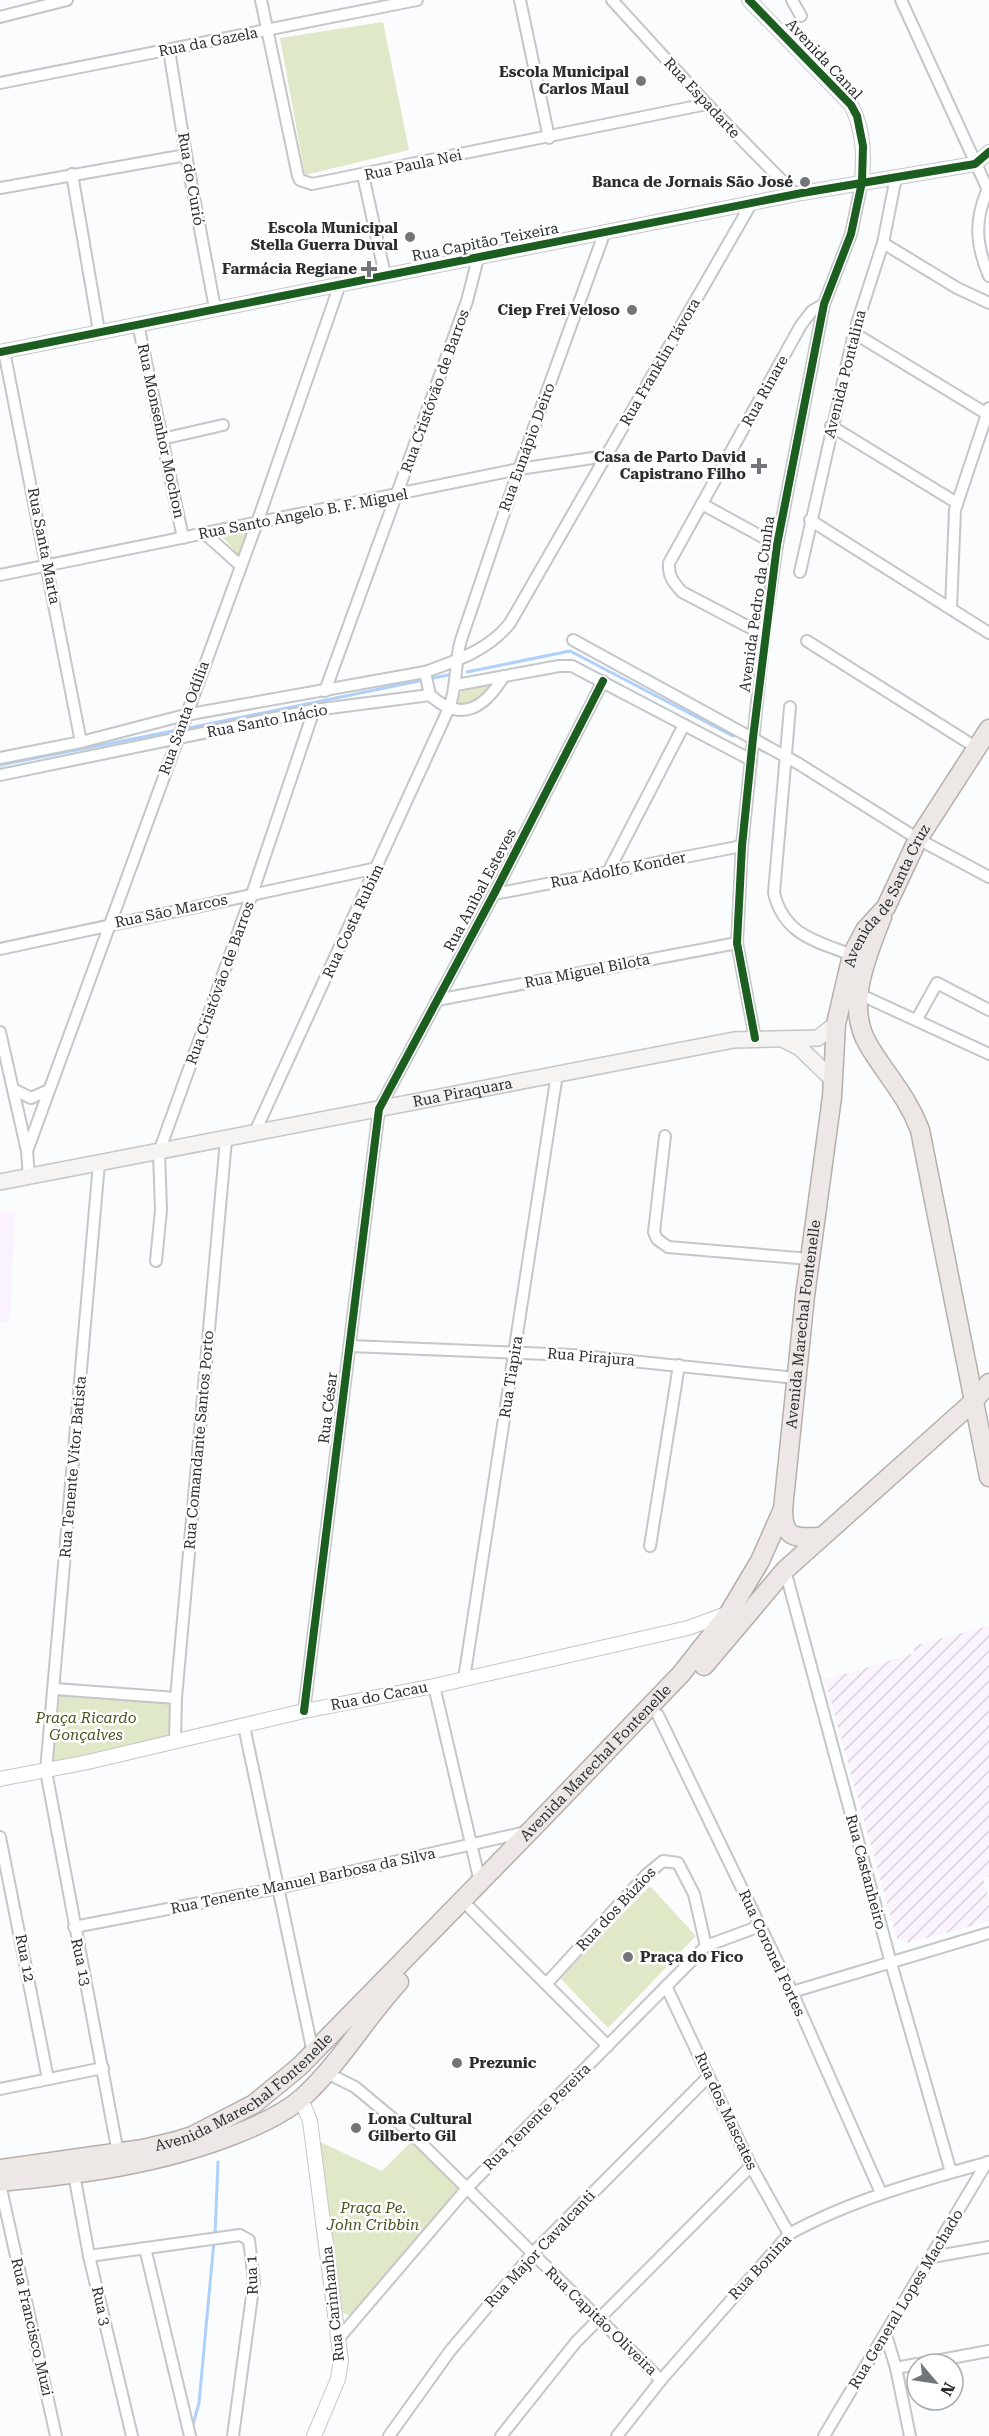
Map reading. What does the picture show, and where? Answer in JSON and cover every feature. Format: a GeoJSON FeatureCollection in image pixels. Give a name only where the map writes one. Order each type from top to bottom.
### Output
{"type":"FeatureCollection","features":[{"type":"Feature","properties":{"kind":"main road","name":"Avenida de Santa Cruz"},"geometry":{"type":"LineString","coordinates":[[833,1080],[836,1020],[852,998],[852,955],[865,930],[886,907],[918,839],[989,729]]}},
{"type":"Feature","properties":{"kind":"main road"},"geometry":{"type":"LineString","coordinates":[[886,907],[852,998],[869,1046],[907,1099],[920,1130],[989,1477]]}},
{"type":"Feature","properties":{"kind":"main road","name":"Rua Piraquara"},"geometry":{"type":"LineString","coordinates":[[0,1182],[755,1038],[783,1040],[818,1038],[836,1020]]}},
{"type":"Feature","properties":{"kind":"main road","name":"Rua Piraquara"},"geometry":{"type":"LineString","coordinates":[[783,1040],[800,1048],[833,1080]]}},
{"type":"Feature","properties":{"kind":"main road","name":"Avenida Marechal Fontenelle"},"geometry":{"type":"LineString","coordinates":[[0,2169],[118,2153],[192,2136],[254,2104],[313,2053],[702,1651],[729,1613],[764,1552],[783,1509],[796,1377],[826,1153],[833,1080]]}},
{"type":"Feature","properties":{"kind":"main road"},"geometry":{"type":"LineString","coordinates":[[966,1368],[981,1377],[989,1377]]}},
{"type":"Feature","properties":{"kind":"main road","name":"Avenida Marechal Fontenelle"},"geometry":{"type":"LineString","coordinates":[[0,2183],[146,2163],[189,2152],[262,2124],[301,2099],[327,2073],[382,2000],[701,1670],[785,1570],[974,1402],[989,1383]]}},
{"type":"Feature","properties":{"kind":"main road"},"geometry":{"type":"LineString","coordinates":[[783,1509],[783,1521],[790,1533],[800,1538],[820,1537]]}},
{"type":"Feature","properties":{"kind":"main road"},"geometry":{"type":"LineString","coordinates":[[764,1552],[770,1551],[780,1555],[785,1570]]}},
{"type":"Feature","properties":{"kind":"main road"},"geometry":{"type":"LineString","coordinates":[[254,2104],[284,2090],[291,2090],[301,2099]]}},
{"type":"Feature","properties":{"kind":"street"},"geometry":{"type":"LineString","coordinates":[[0,17],[67,0]]}},
{"type":"Feature","properties":{"kind":"street","name":"Rua Paula Nei"},"geometry":{"type":"LineString","coordinates":[[261,0],[300,180],[319,184],[706,104]]}},
{"type":"Feature","properties":{"kind":"street","name":"Rua da Gazela"},"geometry":{"type":"LineString","coordinates":[[0,83],[417,0]]}},
{"type":"Feature","properties":{"kind":"street"},"geometry":{"type":"LineString","coordinates":[[520,0],[549,138]]}},
{"type":"Feature","properties":{"kind":"street","name":"Rua Espadarte"},"geometry":{"type":"LineString","coordinates":[[612,0],[706,104],[795,194]]}},
{"type":"Feature","properties":{"kind":"street","name":"Avenida Canal"},"geometry":{"type":"LineString","coordinates":[[749,0],[851,105],[857,116],[863,146],[877,180]]}},
{"type":"Feature","properties":{"kind":"street"},"geometry":{"type":"LineString","coordinates":[[792,0],[801,16]]}},
{"type":"Feature","properties":{"kind":"street"},"geometry":{"type":"LineString","coordinates":[[901,0],[988,192],[979,211],[977,234],[978,248],[989,276]]}},
{"type":"Feature","properties":{"kind":"street","name":"Rua do Curió"},"geometry":{"type":"LineString","coordinates":[[169,50],[215,308]]}},
{"type":"Feature","properties":{"kind":"street"},"geometry":{"type":"LineString","coordinates":[[975,164],[989,152]]}},
{"type":"Feature","properties":{"kind":"street"},"geometry":{"type":"LineString","coordinates":[[0,188],[186,155]]}},
{"type":"Feature","properties":{"kind":"street","name":"Rua Capitão Teixeira"},"geometry":{"type":"LineString","coordinates":[[2,351],[340,285],[385,274],[603,234],[795,194],[975,164]]}},
{"type":"Feature","properties":{"kind":"street"},"geometry":{"type":"LineString","coordinates":[[72,174],[99,331]]}},
{"type":"Feature","properties":{"kind":"street"},"geometry":{"type":"LineString","coordinates":[[363,175],[385,274]]}},
{"type":"Feature","properties":{"kind":"street","name":"Avenida Pontalina"},"geometry":{"type":"LineString","coordinates":[[800,572],[831,426],[854,333],[883,243],[877,180]]}},
{"type":"Feature","properties":{"kind":"street","name":"Avenida Pedro da Cunha"},"geometry":{"type":"LineString","coordinates":[[755,1038],[737,943],[742,846],[751,760],[756,740],[764,635],[777,545],[824,304],[855,219],[877,180]]}},
{"type":"Feature","properties":{"kind":"street","name":"Rua Franklin Távora"},"geometry":{"type":"LineString","coordinates":[[456,673],[493,642],[510,624],[751,204]]}},
{"type":"Feature","properties":{"kind":"street","name":"Rua Eunápio Deiro"},"geometry":{"type":"LineString","coordinates":[[449,708],[456,673],[519,469],[603,234]]}},
{"type":"Feature","properties":{"kind":"street"},"geometry":{"type":"LineString","coordinates":[[883,243],[957,288],[989,303]]}},
{"type":"Feature","properties":{"kind":"street","name":"Rua Cristóvão de Barros"},"geometry":{"type":"LineString","coordinates":[[325,691],[467,301],[478,258]]}},
{"type":"Feature","properties":{"kind":"street","name":"Rua Santa Odília"},"geometry":{"type":"LineString","coordinates":[[27,1151],[107,926],[258,520],[340,285]]}},
{"type":"Feature","properties":{"kind":"street","name":"Rua Rinare"},"geometry":{"type":"LineString","coordinates":[[764,635],[682,592],[672,582],[669,563],[801,325],[812,311],[824,304]]}},
{"type":"Feature","properties":{"kind":"street","name":"Rua Monsenhor Mochon"},"geometry":{"type":"LineString","coordinates":[[138,324],[183,538]]}},
{"type":"Feature","properties":{"kind":"street"},"geometry":{"type":"LineString","coordinates":[[854,333],[988,411],[957,503],[953,533],[951,608]]}},
{"type":"Feature","properties":{"kind":"street","name":"Rua Santa Marta"},"geometry":{"type":"LineString","coordinates":[[2,351],[48,565],[81,742]]}},
{"type":"Feature","properties":{"kind":"street"},"geometry":{"type":"LineString","coordinates":[[162,439],[223,425]]}},
{"type":"Feature","properties":{"kind":"street"},"geometry":{"type":"LineString","coordinates":[[831,426],[957,503]]}},
{"type":"Feature","properties":{"kind":"street","name":"Rua Santo Angelo B. F. Miguel"},"geometry":{"type":"LineString","coordinates":[[0,575],[183,538],[258,520],[398,495],[519,469],[606,456]]}},
{"type":"Feature","properties":{"kind":"street"},"geometry":{"type":"LineString","coordinates":[[702,504],[777,545]]}},
{"type":"Feature","properties":{"kind":"street"},"geometry":{"type":"LineString","coordinates":[[810,520],[989,633]]}},
{"type":"Feature","properties":{"kind":"street"},"geometry":{"type":"LineString","coordinates":[[204,533],[240,565]]}},
{"type":"Feature","properties":{"kind":"street"},"geometry":{"type":"LineString","coordinates":[[573,640],[783,755],[918,839],[989,877]]}},
{"type":"Feature","properties":{"kind":"street"},"geometry":{"type":"LineString","coordinates":[[807,641],[977,748]]}},
{"type":"Feature","properties":{"kind":"street"},"geometry":{"type":"LineString","coordinates":[[456,673],[504,676],[559,666],[572,666],[751,760]]}},
{"type":"Feature","properties":{"kind":"street","name":"Rua Santo Inácio"},"geometry":{"type":"LineString","coordinates":[[0,775],[325,691],[425,674],[456,673]]}},
{"type":"Feature","properties":{"kind":"street"},"geometry":{"type":"LineString","coordinates":[[425,674],[429,692],[449,708],[462,710],[477,707],[487,701],[504,676]]}},
{"type":"Feature","properties":{"kind":"street","name":"Rua Anibal Esteves"},"geometry":{"type":"LineString","coordinates":[[379,1109],[494,894],[603,681]]}},
{"type":"Feature","properties":{"kind":"street","name":"Rua Santo Inácio"},"geometry":{"type":"LineString","coordinates":[[0,758],[81,742],[429,692]]}},
{"type":"Feature","properties":{"kind":"street"},"geometry":{"type":"LineString","coordinates":[[790,707],[783,755],[774,893],[778,909],[796,930],[812,940],[852,955]]}},
{"type":"Feature","properties":{"kind":"street","name":"Rua Costa Rubim"},"geometry":{"type":"LineString","coordinates":[[254,1134],[449,708]]}},
{"type":"Feature","properties":{"kind":"street","name":"Rua Cristóvão de Barros"},"geometry":{"type":"LineString","coordinates":[[156,1261],[161,1210],[159,1152],[252,894],[314,710]]}},
{"type":"Feature","properties":{"kind":"street"},"geometry":{"type":"LineString","coordinates":[[608,872],[684,725]]}},
{"type":"Feature","properties":{"kind":"street","name":"Rua Adolfo Konder"},"geometry":{"type":"LineString","coordinates":[[494,894],[742,846]]}},
{"type":"Feature","properties":{"kind":"street","name":"Rua Sāo Marcos"},"geometry":{"type":"LineString","coordinates":[[0,949],[377,868]]}},
{"type":"Feature","properties":{"kind":"street","name":"Rua Miguel Bilota"},"geometry":{"type":"LineString","coordinates":[[437,1000],[737,943]]}},
{"type":"Feature","properties":{"kind":"street"},"geometry":{"type":"LineString","coordinates":[[917,1020],[937,983],[989,1010]]}},
{"type":"Feature","properties":{"kind":"street"},"geometry":{"type":"LineString","coordinates":[[852,998],[917,1020],[989,1054]]}},
{"type":"Feature","properties":{"kind":"street"},"geometry":{"type":"LineString","coordinates":[[0,1032],[27,1151],[29,1177]]}},
{"type":"Feature","properties":{"kind":"street","name":"Rua Tiapira"},"geometry":{"type":"LineString","coordinates":[[464,1679],[557,1074]]}},
{"type":"Feature","properties":{"kind":"street"},"geometry":{"type":"LineString","coordinates":[[13,1089],[31,1098],[49,1090]]}},
{"type":"Feature","properties":{"kind":"street","name":"Rua César"},"geometry":{"type":"LineString","coordinates":[[304,1711],[379,1109]]}},
{"type":"Feature","properties":{"kind":"street"},"geometry":{"type":"LineString","coordinates":[[665,1136],[654,1232],[662,1244],[668,1247],[810,1259]]}},
{"type":"Feature","properties":{"kind":"street","name":"Rua Comandante Santos Porto"},"geometry":{"type":"LineString","coordinates":[[176,1741],[176,1698],[226,1140]]}},
{"type":"Feature","properties":{"kind":"street","name":"Rua Tenente Vítor Batista"},"geometry":{"type":"LineString","coordinates":[[46,1771],[55,1689],[99,1163]]}},
{"type":"Feature","properties":{"kind":"street","name":"Rua Pirajura"},"geometry":{"type":"LineString","coordinates":[[350,1346],[515,1352],[796,1377]]}},
{"type":"Feature","properties":{"kind":"street"},"geometry":{"type":"LineString","coordinates":[[650,1546],[679,1365]]}},
{"type":"Feature","properties":{"kind":"street","name":"Rua Castanheiro"},"geometry":{"type":"LineString","coordinates":[[785,1570],[891,1964],[951,2172]]}},
{"type":"Feature","properties":{"kind":"street","name":"Rua do Cacau"},"geometry":{"type":"LineString","coordinates":[[0,1779],[46,1771],[304,1711],[434,1686],[688,1628],[729,1613]]}},
{"type":"Feature","properties":{"kind":"street"},"geometry":{"type":"LineString","coordinates":[[688,1628],[697,1635],[702,1651]]}},
{"type":"Feature","properties":{"kind":"street"},"geometry":{"type":"LineString","coordinates":[[434,1686],[480,1882]]}},
{"type":"Feature","properties":{"kind":"street"},"geometry":{"type":"LineString","coordinates":[[55,1689],[176,1698]]}},
{"type":"Feature","properties":{"kind":"street","name":"Rua Coronel Fortes"},"geometry":{"type":"LineString","coordinates":[[658,1715],[792,1992],[882,2193]]}},
{"type":"Feature","properties":{"kind":"street"},"geometry":{"type":"LineString","coordinates":[[244,1726],[313,2053]]}},
{"type":"Feature","properties":{"kind":"street","name":"Rua 13"},"geometry":{"type":"LineString","coordinates":[[46,1771],[118,2153]]}},
{"type":"Feature","properties":{"kind":"street","name":"Rua Tenente Manuel Barbosa da Silva"},"geometry":{"type":"LineString","coordinates":[[74,1927],[278,1888],[472,1846],[531,1830]]}},
{"type":"Feature","properties":{"kind":"street","name":"Rua 12"},"geometry":{"type":"LineString","coordinates":[[0,1836],[48,2079]]}},
{"type":"Feature","properties":{"kind":"street","name":"Rua dos Búzios"},"geometry":{"type":"LineString","coordinates":[[547,1983],[646,1875],[658,1864],[669,1859],[678,1863],[688,1878],[706,1946]]}},
{"type":"Feature","properties":{"kind":"street"},"geometry":{"type":"LineString","coordinates":[[470,1908],[608,2046]]}},
{"type":"Feature","properties":{"kind":"street","name":"Rua Tenente Pereira"},"geometry":{"type":"LineString","coordinates":[[339,2338],[468,2187],[706,1946],[760,1926]]}},
{"type":"Feature","properties":{"kind":"street"},"geometry":{"type":"LineString","coordinates":[[792,1992],[989,1933]]}},
{"type":"Feature","properties":{"kind":"street","name":"Rua dos Mascates"},"geometry":{"type":"LineString","coordinates":[[666,1986],[685,2022],[708,2077],[751,2166],[789,2234]]}},
{"type":"Feature","properties":{"kind":"street"},"geometry":{"type":"LineString","coordinates":[[0,2089],[103,2068]]}},
{"type":"Feature","properties":{"kind":"street","name":"Rua Capitão Oliveira"},"geometry":{"type":"LineString","coordinates":[[327,2073],[355,2087],[386,2110],[468,2187],[532,2254],[661,2380]]}},
{"type":"Feature","properties":{"kind":"street","name":"Rua Major Cavalcanti"},"geometry":{"type":"LineString","coordinates":[[389,2436],[450,2351],[532,2254],[708,2077]]}},
{"type":"Feature","properties":{"kind":"street","name":"Rua Carinhanha"},"geometry":{"type":"LineString","coordinates":[[301,2099],[310,2121],[339,2338],[338,2379],[314,2436]]}},
{"type":"Feature","properties":{"kind":"street","name":"Rua Bonina"},"geometry":{"type":"LineString","coordinates":[[617,2436],[661,2380],[789,2234],[813,2221],[882,2193],[988,2162]]}},
{"type":"Feature","properties":{"kind":"street","name":"Rua General Lopes Machado"},"geometry":{"type":"LineString","coordinates":[[824,2436],[988,2162]]}},
{"type":"Feature","properties":{"kind":"street"},"geometry":{"type":"LineString","coordinates":[[501,2436],[542,2382],[599,2320],[751,2166]]}},
{"type":"Feature","properties":{"kind":"street","name":"Rua 3"},"geometry":{"type":"LineString","coordinates":[[74,2174],[89,2256],[132,2436]]}},
{"type":"Feature","properties":{"kind":"street","name":"Rua Francisco Muzi"},"geometry":{"type":"LineString","coordinates":[[0,2183],[56,2436]]}},
{"type":"Feature","properties":{"kind":"street","name":"Rua 1"},"geometry":{"type":"LineString","coordinates":[[89,2256],[245,2236],[252,2252],[254,2267],[252,2304],[233,2436]]}},
{"type":"Feature","properties":{"kind":"street"},"geometry":{"type":"LineString","coordinates":[[932,2257],[989,2247]]}},
{"type":"Feature","properties":{"kind":"street"},"geometry":{"type":"LineString","coordinates":[[145,2248],[190,2436]]}},
{"type":"Feature","properties":{"kind":"street"},"geometry":{"type":"LineString","coordinates":[[886,2335],[896,2368],[910,2436]]}},
{"type":"Feature","properties":{"kind":"street"},"geometry":{"type":"LineString","coordinates":[[965,2355],[989,2351]]}},
{"type":"Feature","properties":{"kind":"street"},"geometry":{"type":"LineString","coordinates":[[896,2368],[905,2366]]}},
{"type":"Feature","properties":{"kind":"shaded area"},"geometry":{"type":"Polygon","coordinates":[[[0,1211],[15,1212],[10,1322],[0,1322],[0,1211]]]}},
{"type":"Feature","properties":{"kind":"shaded area"},"geometry":{"type":"Polygon","coordinates":[[[989,1626],[989,1876],[983,1878],[989,1900],[989,1921],[909,1943],[897,1939],[825,1680],[915,1653],[913,1646],[989,1626]]]}},
{"type":"Feature","properties":{"kind":"green space"},"geometry":{"type":"Polygon","coordinates":[[[383,22],[409,150],[305,175],[280,38],[383,22]]]}},
{"type":"Feature","properties":{"kind":"green space"},"geometry":{"type":"Polygon","coordinates":[[[249,527],[239,556],[222,536],[249,527]]]}},
{"type":"Feature","properties":{"kind":"green space"},"geometry":{"type":"Polygon","coordinates":[[[493,682],[487,693],[478,700],[467,704],[454,704],[463,690],[493,682]]]}},
{"type":"Feature","properties":{"kind":"green space","name":"Praça Ricardo Gonçalves"},"geometry":{"type":"Polygon","coordinates":[[[60,1694],[170,1703],[169,1739],[52,1765],[60,1694]]]}},
{"type":"Feature","properties":{"kind":"green space","name":"Praça do Fico"},"geometry":{"type":"Polygon","coordinates":[[[650,1886],[696,1936],[608,2028],[560,1978],[650,1886]]]}},
{"type":"Feature","properties":{"kind":"green space","name":"Praça Pe. John Cribbin"},"geometry":{"type":"Polygon","coordinates":[[[316,2140],[382,2171],[412,2141],[461,2184],[357,2314],[347,2315],[338,2309],[316,2140]]]}},
{"type":"Feature","properties":{"kind":"waterway"},"geometry":{"type":"LineString","coordinates":[[467,672],[570,651],[733,736]]}},
{"type":"Feature","properties":{"kind":"waterway"},"geometry":{"type":"LineString","coordinates":[[184,729],[448,675]]}},
{"type":"Feature","properties":{"kind":"waterway"},"geometry":{"type":"LineString","coordinates":[[0,765],[178,730]]}},
{"type":"Feature","properties":{"kind":"waterway"},"geometry":{"type":"LineString","coordinates":[[759,749],[765,752]]}},
{"type":"Feature","properties":{"kind":"waterway"},"geometry":{"type":"LineString","coordinates":[[215,2235],[218,2162]]}},
{"type":"Feature","properties":{"kind":"waterway"},"geometry":{"type":"LineString","coordinates":[[192,2428],[199,2403],[214,2241]]}},
{"type":"Feature","properties":{"kind":"cycle path"},"geometry":{"type":"LineString","coordinates":[[749,0],[851,105],[857,116],[863,146],[862,182],[851,234],[824,304],[777,545],[753,738],[742,846],[737,943],[755,1038]]}},
{"type":"Feature","properties":{"kind":"cycle path"},"geometry":{"type":"LineString","coordinates":[[0,352],[802,193],[975,164],[989,152]]}},
{"type":"Feature","properties":{"kind":"cycle path"},"geometry":{"type":"LineString","coordinates":[[304,1711],[379,1109],[494,894],[603,681]]}},
{"type":"Feature","properties":{"kind":"place","name":"Escola Municipal Carlos Maul"},"geometry":{"type":"Point","coordinates":[641,81]}},
{"type":"Feature","properties":{"kind":"place","name":"Banca de Jornais São José"},"geometry":{"type":"Point","coordinates":[805,182]}},
{"type":"Feature","properties":{"kind":"place","name":"Escola Municipal Stella Guerra Duval"},"geometry":{"type":"Point","coordinates":[410,237]}},
{"type":"Feature","properties":{"kind":"place","name":"Farmácia Regiane"},"geometry":{"type":"Point","coordinates":[369,269]}},
{"type":"Feature","properties":{"kind":"place","name":"Ciep Frei Veloso"},"geometry":{"type":"Point","coordinates":[632,310]}},
{"type":"Feature","properties":{"kind":"place","name":"Casa de Parto David Capistrano Filho"},"geometry":{"type":"Point","coordinates":[759,466]}},
{"type":"Feature","properties":{"kind":"place","name":"Praça do Fico"},"geometry":{"type":"Point","coordinates":[628,1957]}},
{"type":"Feature","properties":{"kind":"place","name":"Prezunic"},"geometry":{"type":"Point","coordinates":[457,2063]}},
{"type":"Feature","properties":{"kind":"place","name":"Lona Cultural Gilberto Gil"},"geometry":{"type":"Point","coordinates":[356,2128]}}]}
